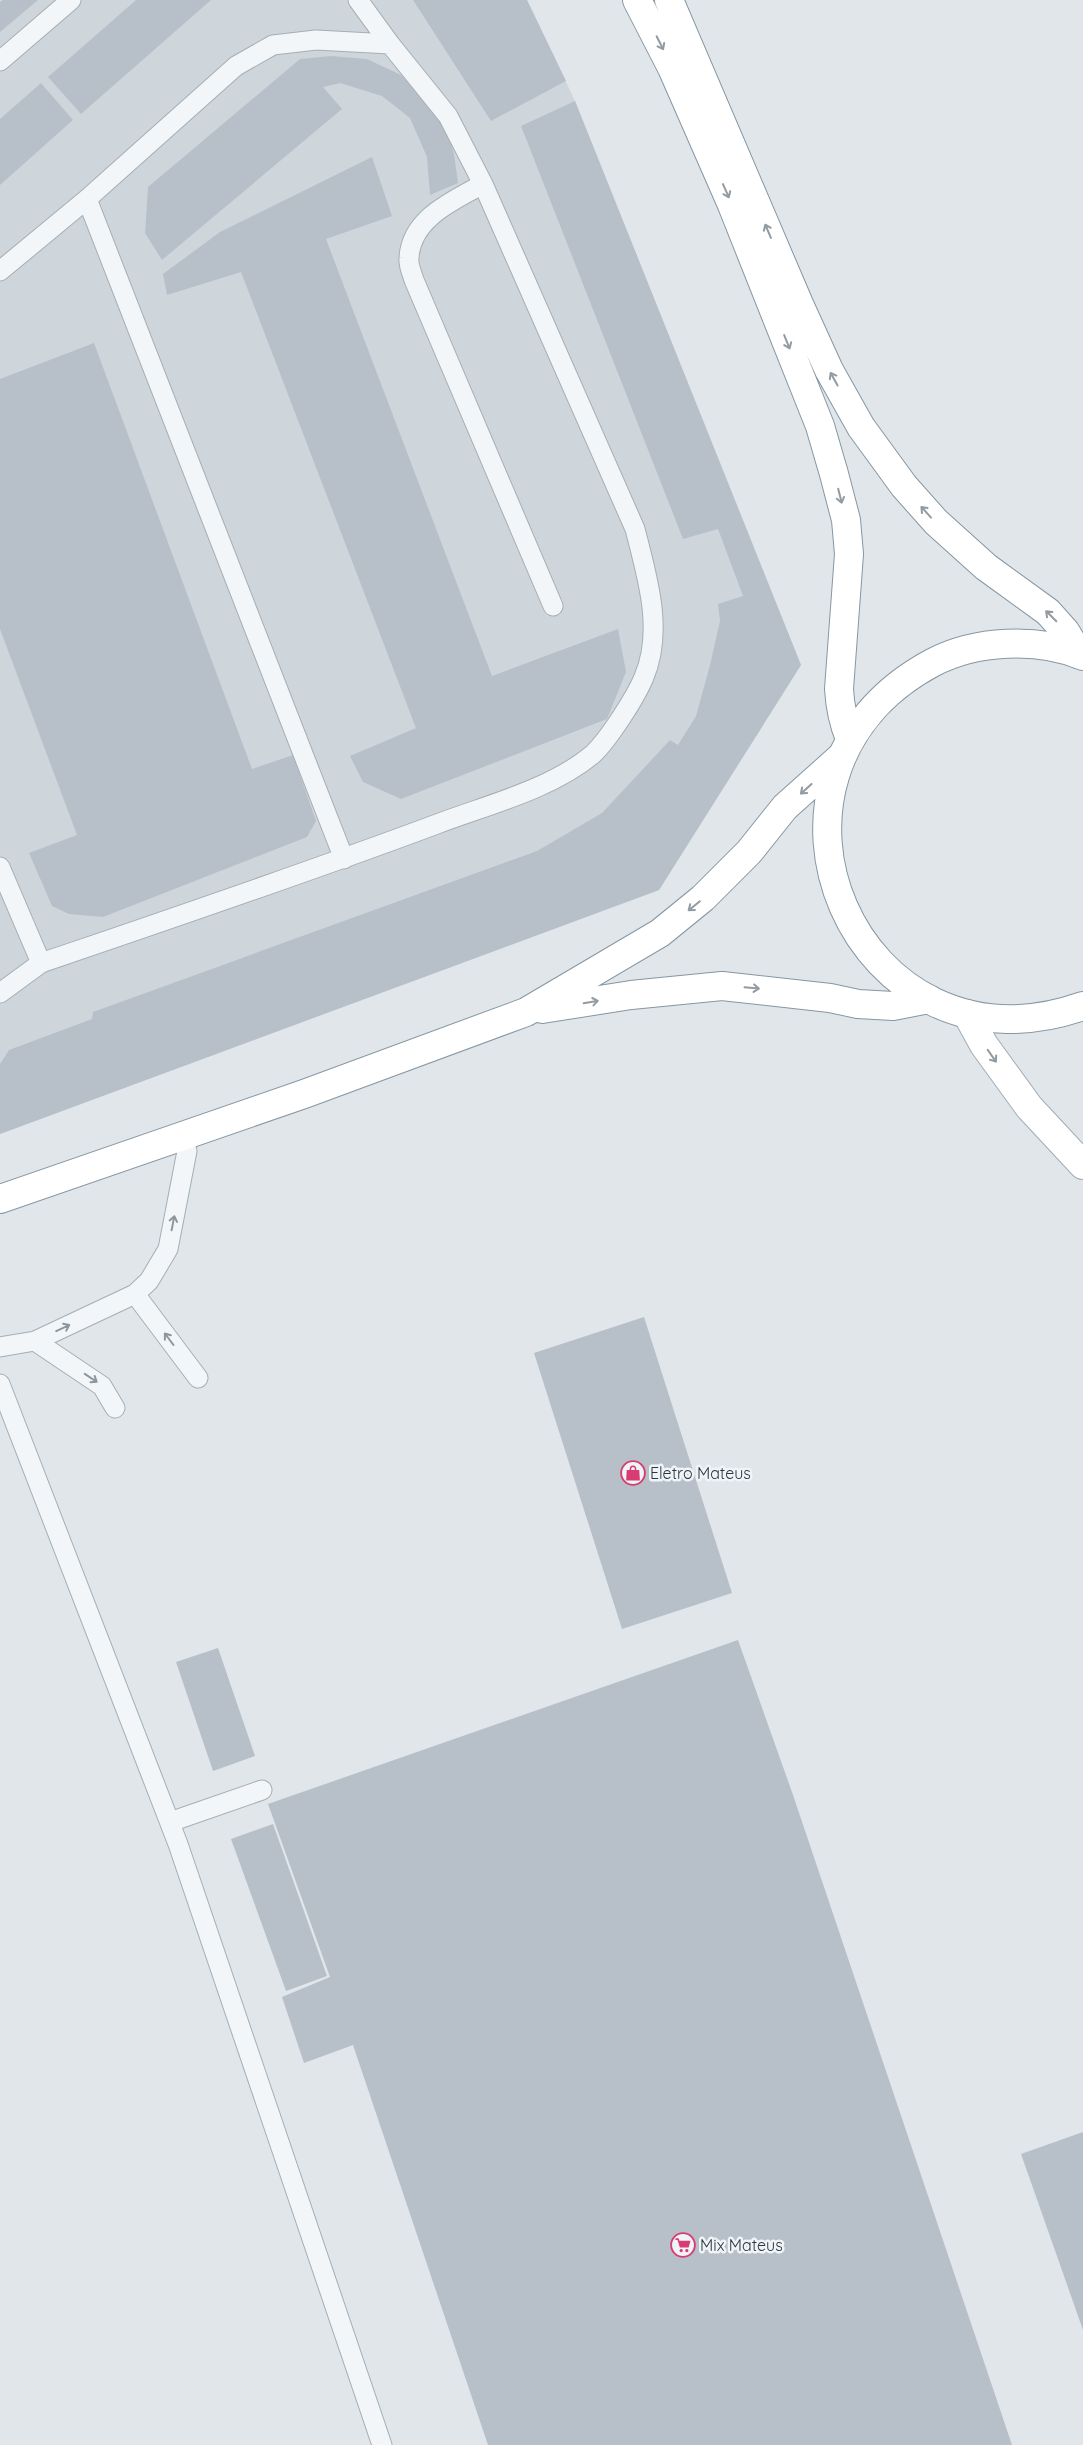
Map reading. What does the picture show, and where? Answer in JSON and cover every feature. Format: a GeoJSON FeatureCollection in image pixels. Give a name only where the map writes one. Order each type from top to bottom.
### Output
{"type":"FeatureCollection","features":[{"type":"Feature","properties":{"kind":"main road"},"geometry":{"type":"LineString","coordinates":[[637,0],[672,68],[732,205],[820,426],[846,520],[849,554],[839,689],[846,747],[830,795],[827,835],[832,876],[845,914],[867,948],[895,978],[929,999],[967,1014],[999,1019],[1032,1019],[1062,1013],[1083,1006]]}},
{"type":"Feature","properties":{"kind":"main road"},"geometry":{"type":"LineString","coordinates":[[669,0],[799,304],[829,370],[861,428],[904,486],[936,522],[986,567],[1048,612],[1065,631],[1082,655]]}},
{"type":"Feature","properties":{"kind":"main road"},"geometry":{"type":"LineString","coordinates":[[0,1200],[304,1094],[526,1012],[660,933],[703,898],[749,852],[785,807],[846,747],[876,704],[908,676],[946,656],[987,644],[1030,643],[1082,655]]}},
{"type":"Feature","properties":{"kind":"main road"},"geometry":{"type":"LineString","coordinates":[[526,1012],[631,995],[722,986],[830,998],[858,1004],[894,1006],[929,999]]}},
{"type":"Feature","properties":{"kind":"main road"},"geometry":{"type":"LineString","coordinates":[[967,1014],[976,1033],[1029,1107],[1083,1165]]}},
{"type":"Feature","properties":{"kind":"lane"},"geometry":{"type":"LineString","coordinates":[[0,61],[71,0]]}},
{"type":"Feature","properties":{"kind":"lane"},"geometry":{"type":"LineString","coordinates":[[0,993],[41,963],[344,859],[553,780],[593,753],[627,709],[645,676],[653,638],[650,588],[635,530],[483,184],[448,116],[390,44],[358,0]]}},
{"type":"Feature","properties":{"kind":"lane"},"geometry":{"type":"LineString","coordinates":[[0,271],[87,199],[236,66],[273,45],[316,40],[390,44]]}},
{"type":"Feature","properties":{"kind":"lane"},"geometry":{"type":"LineString","coordinates":[[483,184],[438,209],[421,226],[412,240],[408,259],[414,280],[552,606]]}},
{"type":"Feature","properties":{"kind":"lane"},"geometry":{"type":"LineString","coordinates":[[87,199],[344,859]]}},
{"type":"Feature","properties":{"kind":"lane"},"geometry":{"type":"LineString","coordinates":[[0,867],[41,963]]}},
{"type":"Feature","properties":{"kind":"lane"},"geometry":{"type":"LineString","coordinates":[[0,1347],[35,1341],[135,1294],[149,1281],[168,1249],[187,1151],[184,1135]]}},
{"type":"Feature","properties":{"kind":"lane"},"geometry":{"type":"LineString","coordinates":[[135,1294],[198,1378]]}},
{"type":"Feature","properties":{"kind":"lane"},"geometry":{"type":"LineString","coordinates":[[35,1341],[102,1386],[115,1408]]}},
{"type":"Feature","properties":{"kind":"lane"},"geometry":{"type":"LineString","coordinates":[[0,1384],[170,1822],[382,2445]]}},
{"type":"Feature","properties":{"kind":"lane"},"geometry":{"type":"LineString","coordinates":[[170,1822],[262,1790]]}},
{"type":"Feature","properties":{"kind":"shaded area"},"geometry":{"type":"Polygon","coordinates":[[[0,0],[527,0],[575,101],[801,665],[659,890],[0,1134],[0,0]]]}},
{"type":"Feature","properties":{"kind":"building"},"geometry":{"type":"Polygon","coordinates":[[[3,0],[38,0],[0,32],[0,2],[3,0]]]}},
{"type":"Feature","properties":{"kind":"building"},"geometry":{"type":"Polygon","coordinates":[[[136,0],[211,0],[81,114],[48,77],[136,0]]]}},
{"type":"Feature","properties":{"kind":"building"},"geometry":{"type":"Polygon","coordinates":[[[413,0],[527,0],[566,81],[491,121],[413,0]]]}},
{"type":"Feature","properties":{"kind":"building"},"geometry":{"type":"Polygon","coordinates":[[[331,56],[367,59],[401,75],[444,121],[454,154],[458,183],[430,195],[427,157],[410,118],[382,96],[340,83],[323,87],[342,109],[162,260],[145,233],[148,187],[300,59],[331,56]]]}},
{"type":"Feature","properties":{"kind":"building"},"geometry":{"type":"Polygon","coordinates":[[[41,83],[73,120],[0,185],[0,119],[41,83]]]}},
{"type":"Feature","properties":{"kind":"building"},"geometry":{"type":"Polygon","coordinates":[[[575,101],[801,665],[659,890],[0,1134],[0,1064],[9,1050],[92,1019],[93,1012],[537,851],[602,813],[670,740],[678,745],[696,716],[720,621],[718,604],[743,596],[718,529],[683,539],[521,126],[575,101]]]}},
{"type":"Feature","properties":{"kind":"building"},"geometry":{"type":"Polygon","coordinates":[[[372,157],[392,216],[326,239],[492,676],[618,629],[626,672],[607,719],[401,799],[363,782],[350,756],[416,728],[241,272],[167,295],[163,274],[220,232],[372,157]]]}},
{"type":"Feature","properties":{"kind":"building"},"geometry":{"type":"Polygon","coordinates":[[[94,343],[252,769],[293,755],[316,821],[307,837],[103,917],[69,914],[52,906],[29,853],[77,835],[0,629],[0,379],[94,343]]]}},
{"type":"Feature","properties":{"kind":"building","name":"Eletro Mateus"},"geometry":{"type":"Polygon","coordinates":[[[644,1317],[732,1593],[622,1629],[534,1353],[644,1317]]]}},
{"type":"Feature","properties":{"kind":"building","name":"Mix Mateus"},"geometry":{"type":"Polygon","coordinates":[[[738,1640],[793,1795],[1012,2445],[488,2445],[353,2045],[304,2063],[282,1997],[330,1977],[268,1804],[738,1640]]]}},
{"type":"Feature","properties":{"kind":"building"},"geometry":{"type":"Polygon","coordinates":[[[218,1648],[255,1756],[213,1771],[176,1662],[218,1648]]]}},
{"type":"Feature","properties":{"kind":"building"},"geometry":{"type":"Polygon","coordinates":[[[273,1824],[327,1976],[286,1991],[231,1839],[273,1824]]]}},
{"type":"Feature","properties":{"kind":"building"},"geometry":{"type":"Polygon","coordinates":[[[1083,2132],[1083,2330],[1021,2154],[1083,2132]]]}},
{"type":"Feature","properties":{"kind":"place","name":"Eletro Mateus"},"geometry":{"type":"Point","coordinates":[633,1473]}},
{"type":"Feature","properties":{"kind":"place","name":"Mix Mateus"},"geometry":{"type":"Point","coordinates":[683,2245]}}]}
